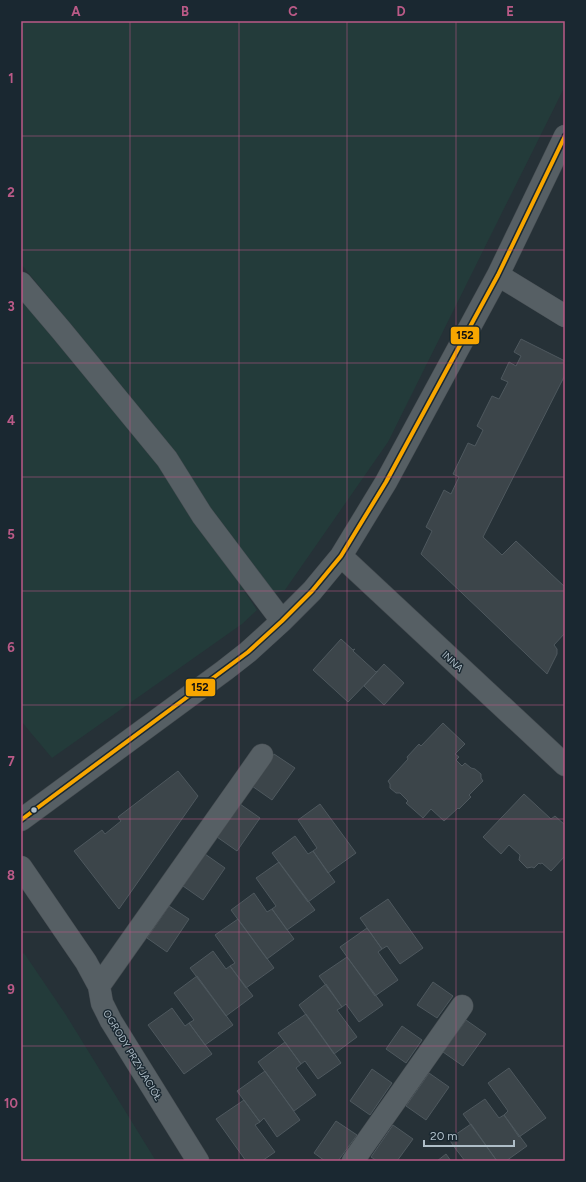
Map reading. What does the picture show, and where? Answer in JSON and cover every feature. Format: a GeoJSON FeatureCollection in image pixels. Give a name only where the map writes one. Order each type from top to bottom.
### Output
{"type":"FeatureCollection","features":[{"type":"Feature","properties":{"kind":"street"},"geometry":{"type":"LineString","coordinates":[[21,820],[254,647],[312,591],[341,556],[386,482],[498,275],[565,136]]}},
{"type":"Feature","properties":{"kind":"street"},"geometry":{"type":"LineString","coordinates":[[498,275],[565,316]]}},
{"type":"Feature","properties":{"kind":"street"},"geometry":{"type":"LineString","coordinates":[[21,283],[167,459],[202,515],[282,621]]}},
{"type":"Feature","properties":{"kind":"street","name":"INNA"},"geometry":{"type":"LineString","coordinates":[[341,556],[565,765]]}},
{"type":"Feature","properties":{"kind":"street"},"geometry":{"type":"LineString","coordinates":[[99,986],[262,755]]}},
{"type":"Feature","properties":{"kind":"street","name":"OGRODY PRZYJACIÓŁ"},"geometry":{"type":"LineString","coordinates":[[21,867],[82,956],[99,986],[102,1003],[111,1021],[198,1161]]}},
{"type":"Feature","properties":{"kind":"street"},"geometry":{"type":"LineString","coordinates":[[353,1161],[462,1006]]}},
{"type":"Feature","properties":{"kind":"green space"},"geometry":{"type":"Polygon","coordinates":[[[21,21],[565,21],[565,86],[388,442],[285,590],[271,595],[85,342],[21,264],[21,21]]]}},
{"type":"Feature","properties":{"kind":"green space"},"geometry":{"type":"Polygon","coordinates":[[[21,300],[156,457],[257,610],[242,624],[52,758],[21,721],[21,300]]]}},
{"type":"Feature","properties":{"kind":"green space"},"geometry":{"type":"Polygon","coordinates":[[[24,953],[66,1015],[156,1161],[21,1161],[21,955],[24,953]]]}},
{"type":"Feature","properties":{"kind":"building"},"geometry":{"type":"Polygon","coordinates":[[[521,339],[565,361],[565,375],[483,537],[502,555],[516,541],[565,587],[565,633],[554,645],[557,649],[557,654],[547,674],[421,554],[432,531],[426,527],[444,490],[451,494],[459,477],[453,474],[468,443],[475,446],[483,430],[477,426],[492,396],[499,399],[508,382],[501,379],[509,362],[516,366],[521,356],[514,352],[521,339]]]}},
{"type":"Feature","properties":{"kind":"building"},"geometry":{"type":"Polygon","coordinates":[[[341,639],[353,650],[355,649],[353,651],[376,672],[378,671],[348,702],[313,670],[341,639]]]}},
{"type":"Feature","properties":{"kind":"building"},"geometry":{"type":"Polygon","coordinates":[[[384,664],[404,683],[384,705],[364,686],[384,664]]]}},
{"type":"Feature","properties":{"kind":"building"},"geometry":{"type":"Polygon","coordinates":[[[443,723],[465,744],[455,754],[459,757],[456,760],[462,766],[465,763],[471,768],[475,769],[481,774],[483,781],[469,795],[471,797],[444,821],[431,809],[423,818],[406,803],[408,801],[400,793],[396,793],[390,788],[388,781],[408,759],[407,757],[419,744],[421,746],[443,723]]]}},
{"type":"Feature","properties":{"kind":"building"},"geometry":{"type":"Polygon","coordinates":[[[274,754],[295,768],[272,800],[252,786],[274,754]]]}},
{"type":"Feature","properties":{"kind":"building"},"geometry":{"type":"Polygon","coordinates":[[[178,771],[198,796],[119,909],[74,851],[102,830],[105,834],[121,821],[118,817],[178,771]]]}},
{"type":"Feature","properties":{"kind":"building"},"geometry":{"type":"Polygon","coordinates":[[[524,794],[551,819],[555,816],[565,825],[565,856],[551,871],[542,863],[539,863],[534,868],[527,868],[519,860],[520,855],[509,845],[501,854],[483,837],[524,794]]]}},
{"type":"Feature","properties":{"kind":"building"},"geometry":{"type":"Polygon","coordinates":[[[240,804],[260,818],[237,851],[217,837],[240,804]]]}},
{"type":"Feature","properties":{"kind":"building"},"geometry":{"type":"Polygon","coordinates":[[[320,804],[356,853],[328,873],[313,851],[317,848],[298,820],[320,804]]]}},
{"type":"Feature","properties":{"kind":"building"},"geometry":{"type":"Polygon","coordinates":[[[295,836],[308,854],[313,851],[335,882],[308,902],[272,853],[295,836]]]}},
{"type":"Feature","properties":{"kind":"building"},"geometry":{"type":"Polygon","coordinates":[[[205,854],[225,868],[203,900],[183,886],[205,854]]]}},
{"type":"Feature","properties":{"kind":"building"},"geometry":{"type":"Polygon","coordinates":[[[279,862],[315,910],[287,930],[272,909],[276,906],[256,878],[279,862]]]}},
{"type":"Feature","properties":{"kind":"building"},"geometry":{"type":"Polygon","coordinates":[[[254,893],[267,912],[272,909],[294,939],[267,959],[231,910],[254,893]]]}},
{"type":"Feature","properties":{"kind":"building"},"geometry":{"type":"Polygon","coordinates":[[[388,899],[423,948],[400,964],[387,946],[382,949],[360,918],[388,899]]]}},
{"type":"Feature","properties":{"kind":"building"},"geometry":{"type":"Polygon","coordinates":[[[169,906],[189,919],[167,952],[147,938],[169,906]]]}},
{"type":"Feature","properties":{"kind":"building"},"geometry":{"type":"Polygon","coordinates":[[[238,919],[274,968],[246,988],[230,966],[235,963],[215,935],[238,919]]]}},
{"type":"Feature","properties":{"kind":"building"},"geometry":{"type":"Polygon","coordinates":[[[367,928],[382,949],[378,952],[398,980],[375,996],[340,947],[367,928]]]}},
{"type":"Feature","properties":{"kind":"building"},"geometry":{"type":"Polygon","coordinates":[[[213,951],[226,969],[230,966],[253,996],[226,1016],[190,968],[213,951]]]}},
{"type":"Feature","properties":{"kind":"building"},"geometry":{"type":"Polygon","coordinates":[[[347,957],[383,1005],[359,1022],[346,1004],[342,1007],[319,976],[347,957]]]}},
{"type":"Feature","properties":{"kind":"building"},"geometry":{"type":"Polygon","coordinates":[[[197,976],[233,1025],[205,1045],[189,1023],[194,1020],[174,993],[197,976]]]}},
{"type":"Feature","properties":{"kind":"building"},"geometry":{"type":"Polygon","coordinates":[[[433,982],[453,996],[437,1018],[417,1005],[433,982]]]}},
{"type":"Feature","properties":{"kind":"building"},"geometry":{"type":"Polygon","coordinates":[[[326,984],[342,1007],[337,1010],[357,1037],[334,1054],[299,1005],[326,984]]]}},
{"type":"Feature","properties":{"kind":"building"},"geometry":{"type":"Polygon","coordinates":[[[172,1008],[185,1026],[189,1023],[212,1054],[184,1074],[148,1025],[172,1008]]]}},
{"type":"Feature","properties":{"kind":"building"},"geometry":{"type":"Polygon","coordinates":[[[306,1014],[341,1063],[318,1079],[305,1061],[301,1064],[278,1033],[306,1014]]]}},
{"type":"Feature","properties":{"kind":"building"},"geometry":{"type":"Polygon","coordinates":[[[466,1020],[486,1034],[463,1066],[443,1052],[466,1020]]]}},
{"type":"Feature","properties":{"kind":"building"},"geometry":{"type":"Polygon","coordinates":[[[402,1026],[422,1040],[406,1063],[386,1049],[402,1026]]]}},
{"type":"Feature","properties":{"kind":"building"},"geometry":{"type":"Polygon","coordinates":[[[285,1042],[301,1064],[296,1068],[316,1095],[294,1111],[258,1062],[285,1042]]]}},
{"type":"Feature","properties":{"kind":"building"},"geometry":{"type":"Polygon","coordinates":[[[509,1068],[546,1118],[519,1137],[504,1115],[508,1111],[488,1083],[509,1068]]]}},
{"type":"Feature","properties":{"kind":"building"},"geometry":{"type":"Polygon","coordinates":[[[372,1069],[392,1083],[370,1115],[350,1101],[372,1069]]]}},
{"type":"Feature","properties":{"kind":"building"},"geometry":{"type":"Polygon","coordinates":[[[265,1071],[300,1120],[277,1137],[264,1118],[260,1122],[237,1091],[265,1071]]]}},
{"type":"Feature","properties":{"kind":"building"},"geometry":{"type":"Polygon","coordinates":[[[429,1073],[449,1087],[426,1120],[406,1106],[429,1073]]]}},
{"type":"Feature","properties":{"kind":"building"},"geometry":{"type":"Polygon","coordinates":[[[485,1099],[499,1118],[504,1115],[527,1146],[506,1161],[497,1161],[463,1114],[485,1099]]]}},
{"type":"Feature","properties":{"kind":"building"},"geometry":{"type":"Polygon","coordinates":[[[244,1100],[260,1122],[255,1125],[275,1152],[262,1161],[246,1161],[216,1119],[244,1100]]]}},
{"type":"Feature","properties":{"kind":"building"},"geometry":{"type":"Polygon","coordinates":[[[336,1121],[357,1135],[338,1161],[325,1161],[314,1153],[336,1121]]]}},
{"type":"Feature","properties":{"kind":"building"},"geometry":{"type":"Polygon","coordinates":[[[471,1124],[497,1161],[465,1161],[455,1148],[449,1139],[471,1124]]]}},
{"type":"Feature","properties":{"kind":"building"},"geometry":{"type":"Polygon","coordinates":[[[393,1125],[413,1139],[397,1161],[377,1161],[371,1157],[393,1125]]]}},
{"type":"Feature","properties":{"kind":"building"},"geometry":{"type":"Polygon","coordinates":[[[446,1154],[451,1161],[437,1161],[446,1154]]]}},
{"type":"Feature","properties":{"kind":"transit line","name":"152"},"geometry":{"type":"LineString","coordinates":[[21,820],[248,652],[312,591],[341,556],[386,482],[498,275],[565,136]]}}]}
